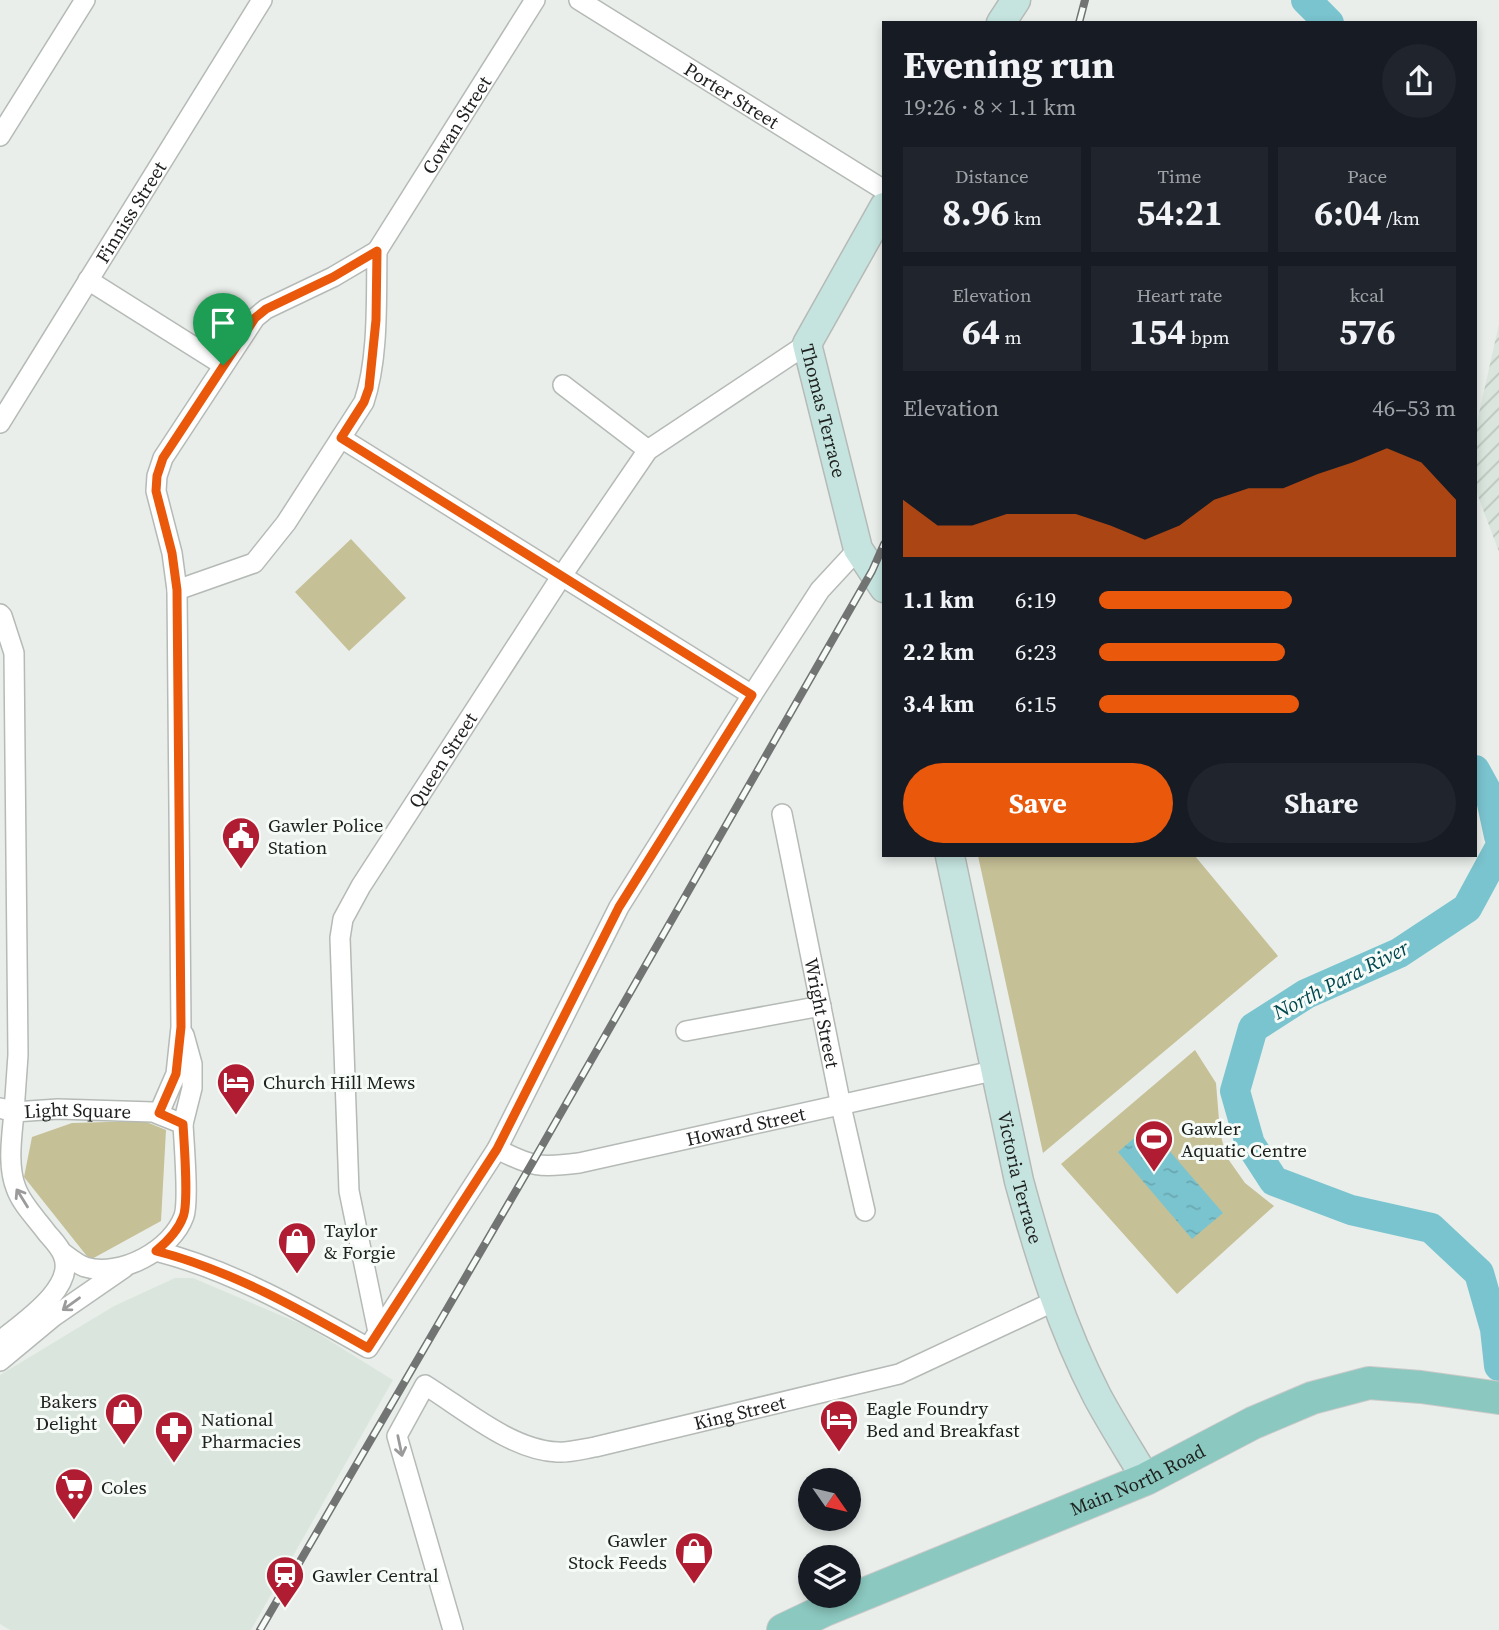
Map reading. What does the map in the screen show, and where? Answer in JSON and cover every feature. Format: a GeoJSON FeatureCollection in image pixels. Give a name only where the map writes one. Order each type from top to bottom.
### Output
{"type":"FeatureCollection","features":[{"type":"Feature","properties":{"kind":"main road","name":"Main North Road"},"geometry":{"type":"LineString","coordinates":[[783,1630],[825,1610],[1146,1479],[1253,1423],[1312,1398],[1368,1383],[1499,1398]]}},
{"type":"Feature","properties":{"kind":"street"},"geometry":{"type":"LineString","coordinates":[[0,136],[85,0]]}},
{"type":"Feature","properties":{"kind":"street","name":"Finniss Street"},"geometry":{"type":"LineString","coordinates":[[0,423],[262,0]]}},
{"type":"Feature","properties":{"kind":"street","name":"Cowan Street"},"geometry":{"type":"LineString","coordinates":[[377,251],[535,0]]}},
{"type":"Feature","properties":{"kind":"street","name":"Porter Street"},"geometry":{"type":"LineString","coordinates":[[579,0],[606,7],[882,189]]}},
{"type":"Feature","properties":{"kind":"street"},"geometry":{"type":"LineString","coordinates":[[1002,21],[1016,0]]}},
{"type":"Feature","properties":{"kind":"street","name":"Thomas Terrace"},"geometry":{"type":"LineString","coordinates":[[858,549],[807,344],[882,211]]}},
{"type":"Feature","properties":{"kind":"street"},"geometry":{"type":"LineString","coordinates":[[159,1113],[176,1074],[181,1027],[177,590],[172,553],[156,491],[157,476],[163,458],[255,318],[377,251]]}},
{"type":"Feature","properties":{"kind":"street"},"geometry":{"type":"LineString","coordinates":[[177,590],[254,563],[286,523],[364,402],[369,388],[376,320],[377,251]]}},
{"type":"Feature","properties":{"kind":"street"},"geometry":{"type":"LineString","coordinates":[[88,280],[223,365]]}},
{"type":"Feature","properties":{"kind":"street","name":"Queen Street"},"geometry":{"type":"LineString","coordinates":[[373,1340],[349,1191],[340,938],[343,919],[361,886],[561,577],[648,450],[807,344]]}},
{"type":"Feature","properties":{"kind":"street"},"geometry":{"type":"LineString","coordinates":[[564,385],[648,450]]}},
{"type":"Feature","properties":{"kind":"street"},"geometry":{"type":"LineString","coordinates":[[341,438],[752,695]]}},
{"type":"Feature","properties":{"kind":"street"},"geometry":{"type":"LineString","coordinates":[[156,1251],[187,1258],[373,1340],[497,1149],[619,907],[820,590],[858,549],[882,585]]}},
{"type":"Feature","properties":{"kind":"street"},"geometry":{"type":"LineString","coordinates":[[0,614],[14,653],[18,1055],[21,1083],[31,1101],[58,1109]]}},
{"type":"Feature","properties":{"kind":"street","name":"Wright Street"},"geometry":{"type":"LineString","coordinates":[[782,814],[865,1211]]}},
{"type":"Feature","properties":{"kind":"street","name":"Victoria Terrace"},"geometry":{"type":"LineString","coordinates":[[950,857],[1019,1181],[1055,1301],[1097,1396],[1146,1479]]}},
{"type":"Feature","properties":{"kind":"street"},"geometry":{"type":"LineString","coordinates":[[686,1031],[821,1006]]}},
{"type":"Feature","properties":{"kind":"street"},"geometry":{"type":"LineString","coordinates":[[181,1027],[192,1064],[192,1088],[183,1124]]}},
{"type":"Feature","properties":{"kind":"street"},"geometry":{"type":"LineString","coordinates":[[7,1110],[18,1055]]}},
{"type":"Feature","properties":{"kind":"street","name":"Howard Street"},"geometry":{"type":"LineString","coordinates":[[497,1149],[531,1165],[543,1167],[579,1163],[997,1070]]}},
{"type":"Feature","properties":{"kind":"street","name":"Light Square"},"geometry":{"type":"LineString","coordinates":[[58,1109],[159,1113],[183,1124],[185,1214],[168,1241],[156,1251],[127,1265],[91,1268],[83,1266],[63,1253],[20,1197],[12,1168],[7,1110],[58,1109]]}},
{"type":"Feature","properties":{"kind":"street"},"geometry":{"type":"LineString","coordinates":[[0,1129],[12,1146]]}},
{"type":"Feature","properties":{"kind":"street"},"geometry":{"type":"LineString","coordinates":[[0,1341],[34,1313],[61,1284],[66,1270],[63,1253]]}},
{"type":"Feature","properties":{"kind":"street"},"geometry":{"type":"LineString","coordinates":[[0,1361],[53,1317],[127,1265]]}},
{"type":"Feature","properties":{"kind":"street","name":"King Street"},"geometry":{"type":"LineString","coordinates":[[453,1630],[397,1436],[425,1385],[514,1441],[535,1449],[559,1453],[595,1447],[899,1374],[1055,1301]]}},
{"type":"Feature","properties":{"kind":"shaded area"},"geometry":{"type":"Polygon","coordinates":[[[1499,324],[1499,552],[1477,493],[1477,422],[1499,324]]]}},
{"type":"Feature","properties":{"kind":"shaded area"},"geometry":{"type":"Polygon","coordinates":[[[351,539],[406,598],[349,651],[295,592],[351,539]]]}},
{"type":"Feature","properties":{"kind":"shaded area"},"geometry":{"type":"Polygon","coordinates":[[[978,857],[1196,857],[1278,956],[1043,1153],[978,857]]]}},
{"type":"Feature","properties":{"kind":"shaded area","name":"Gawler Aquatic Centre"},"geometry":{"type":"Polygon","coordinates":[[[1195,1050],[1216,1083],[1220,1132],[1226,1156],[1245,1183],[1274,1206],[1177,1294],[1061,1164],[1195,1050]]]}},
{"type":"Feature","properties":{"kind":"shaded area"},"geometry":{"type":"Polygon","coordinates":[[[144,1121],[166,1130],[161,1221],[90,1260],[24,1177],[32,1137],[72,1123],[144,1121]]]}},
{"type":"Feature","properties":{"kind":"shaded area"},"geometry":{"type":"Polygon","coordinates":[[[175,1278],[193,1278],[306,1326],[393,1380],[251,1630],[10,1630],[0,1624],[0,1375],[114,1306],[175,1278]]]}},
{"type":"Feature","properties":{"kind":"water"},"geometry":{"type":"Polygon","coordinates":[[[1148,1126],[1223,1213],[1192,1239],[1118,1152],[1148,1126]]]}},
{"type":"Feature","properties":{"kind":"waterway","name":"North Para River"},"geometry":{"type":"LineString","coordinates":[[1306,0],[1327,21]]}},
{"type":"Feature","properties":{"kind":"waterway","name":"North Para River"},"geometry":{"type":"LineString","coordinates":[[1477,774],[1491,799],[1499,836]]}},
{"type":"Feature","properties":{"kind":"waterway","name":"North Para River"},"geometry":{"type":"LineString","coordinates":[[1499,849],[1467,908],[1399,953],[1306,994],[1253,1028],[1235,1091],[1250,1144],[1274,1181],[1351,1210],[1431,1228],[1479,1273],[1495,1329],[1499,1366]]}},
{"type":"Feature","properties":{"kind":"railway"},"geometry":{"type":"LineString","coordinates":[[1080,21],[1085,0]]}},
{"type":"Feature","properties":{"kind":"railway"},"geometry":{"type":"LineString","coordinates":[[260,1630],[531,1165],[872,571],[882,548]]}},
{"type":"Feature","properties":{"kind":"place","name":"Gawler Police Station"},"geometry":{"type":"Point","coordinates":[241,870]}},
{"type":"Feature","properties":{"kind":"place","name":"Church Hill Mews"},"geometry":{"type":"Point","coordinates":[236,1116]}},
{"type":"Feature","properties":{"kind":"place","name":"Gawler Aquatic Centre"},"geometry":{"type":"Point","coordinates":[1154,1173]}},
{"type":"Feature","properties":{"kind":"place","name":"Taylor & Forgie"},"geometry":{"type":"Point","coordinates":[297,1275]}},
{"type":"Feature","properties":{"kind":"place","name":"Bakers Delight"},"geometry":{"type":"Point","coordinates":[124,1446]}},
{"type":"Feature","properties":{"kind":"place","name":"Eagle Foundry Bed and Breakfast"},"geometry":{"type":"Point","coordinates":[839,1453]}},
{"type":"Feature","properties":{"kind":"place","name":"National Pharmacies"},"geometry":{"type":"Point","coordinates":[174,1464]}},
{"type":"Feature","properties":{"kind":"place","name":"Coles"},"geometry":{"type":"Point","coordinates":[74,1521]}},
{"type":"Feature","properties":{"kind":"place","name":"Gawler Stock Feeds"},"geometry":{"type":"Point","coordinates":[694,1585]}},
{"type":"Feature","properties":{"kind":"place","name":"Gawler Central"},"geometry":{"type":"Point","coordinates":[285,1609]}},
{"type":"Feature","properties":{"kind":"route"},"geometry":{"type":"LineString","coordinates":[[377,251],[376,320],[369,388],[364,402],[341,438],[752,695],[619,907],[497,1149],[368,1348],[281,1300],[187,1258],[156,1251],[168,1241],[185,1214],[183,1124],[159,1113],[176,1074],[181,1027],[177,590],[172,553],[156,491],[157,476],[163,458],[223,365],[255,318],[266,309],[333,277],[377,251]]}}]}
